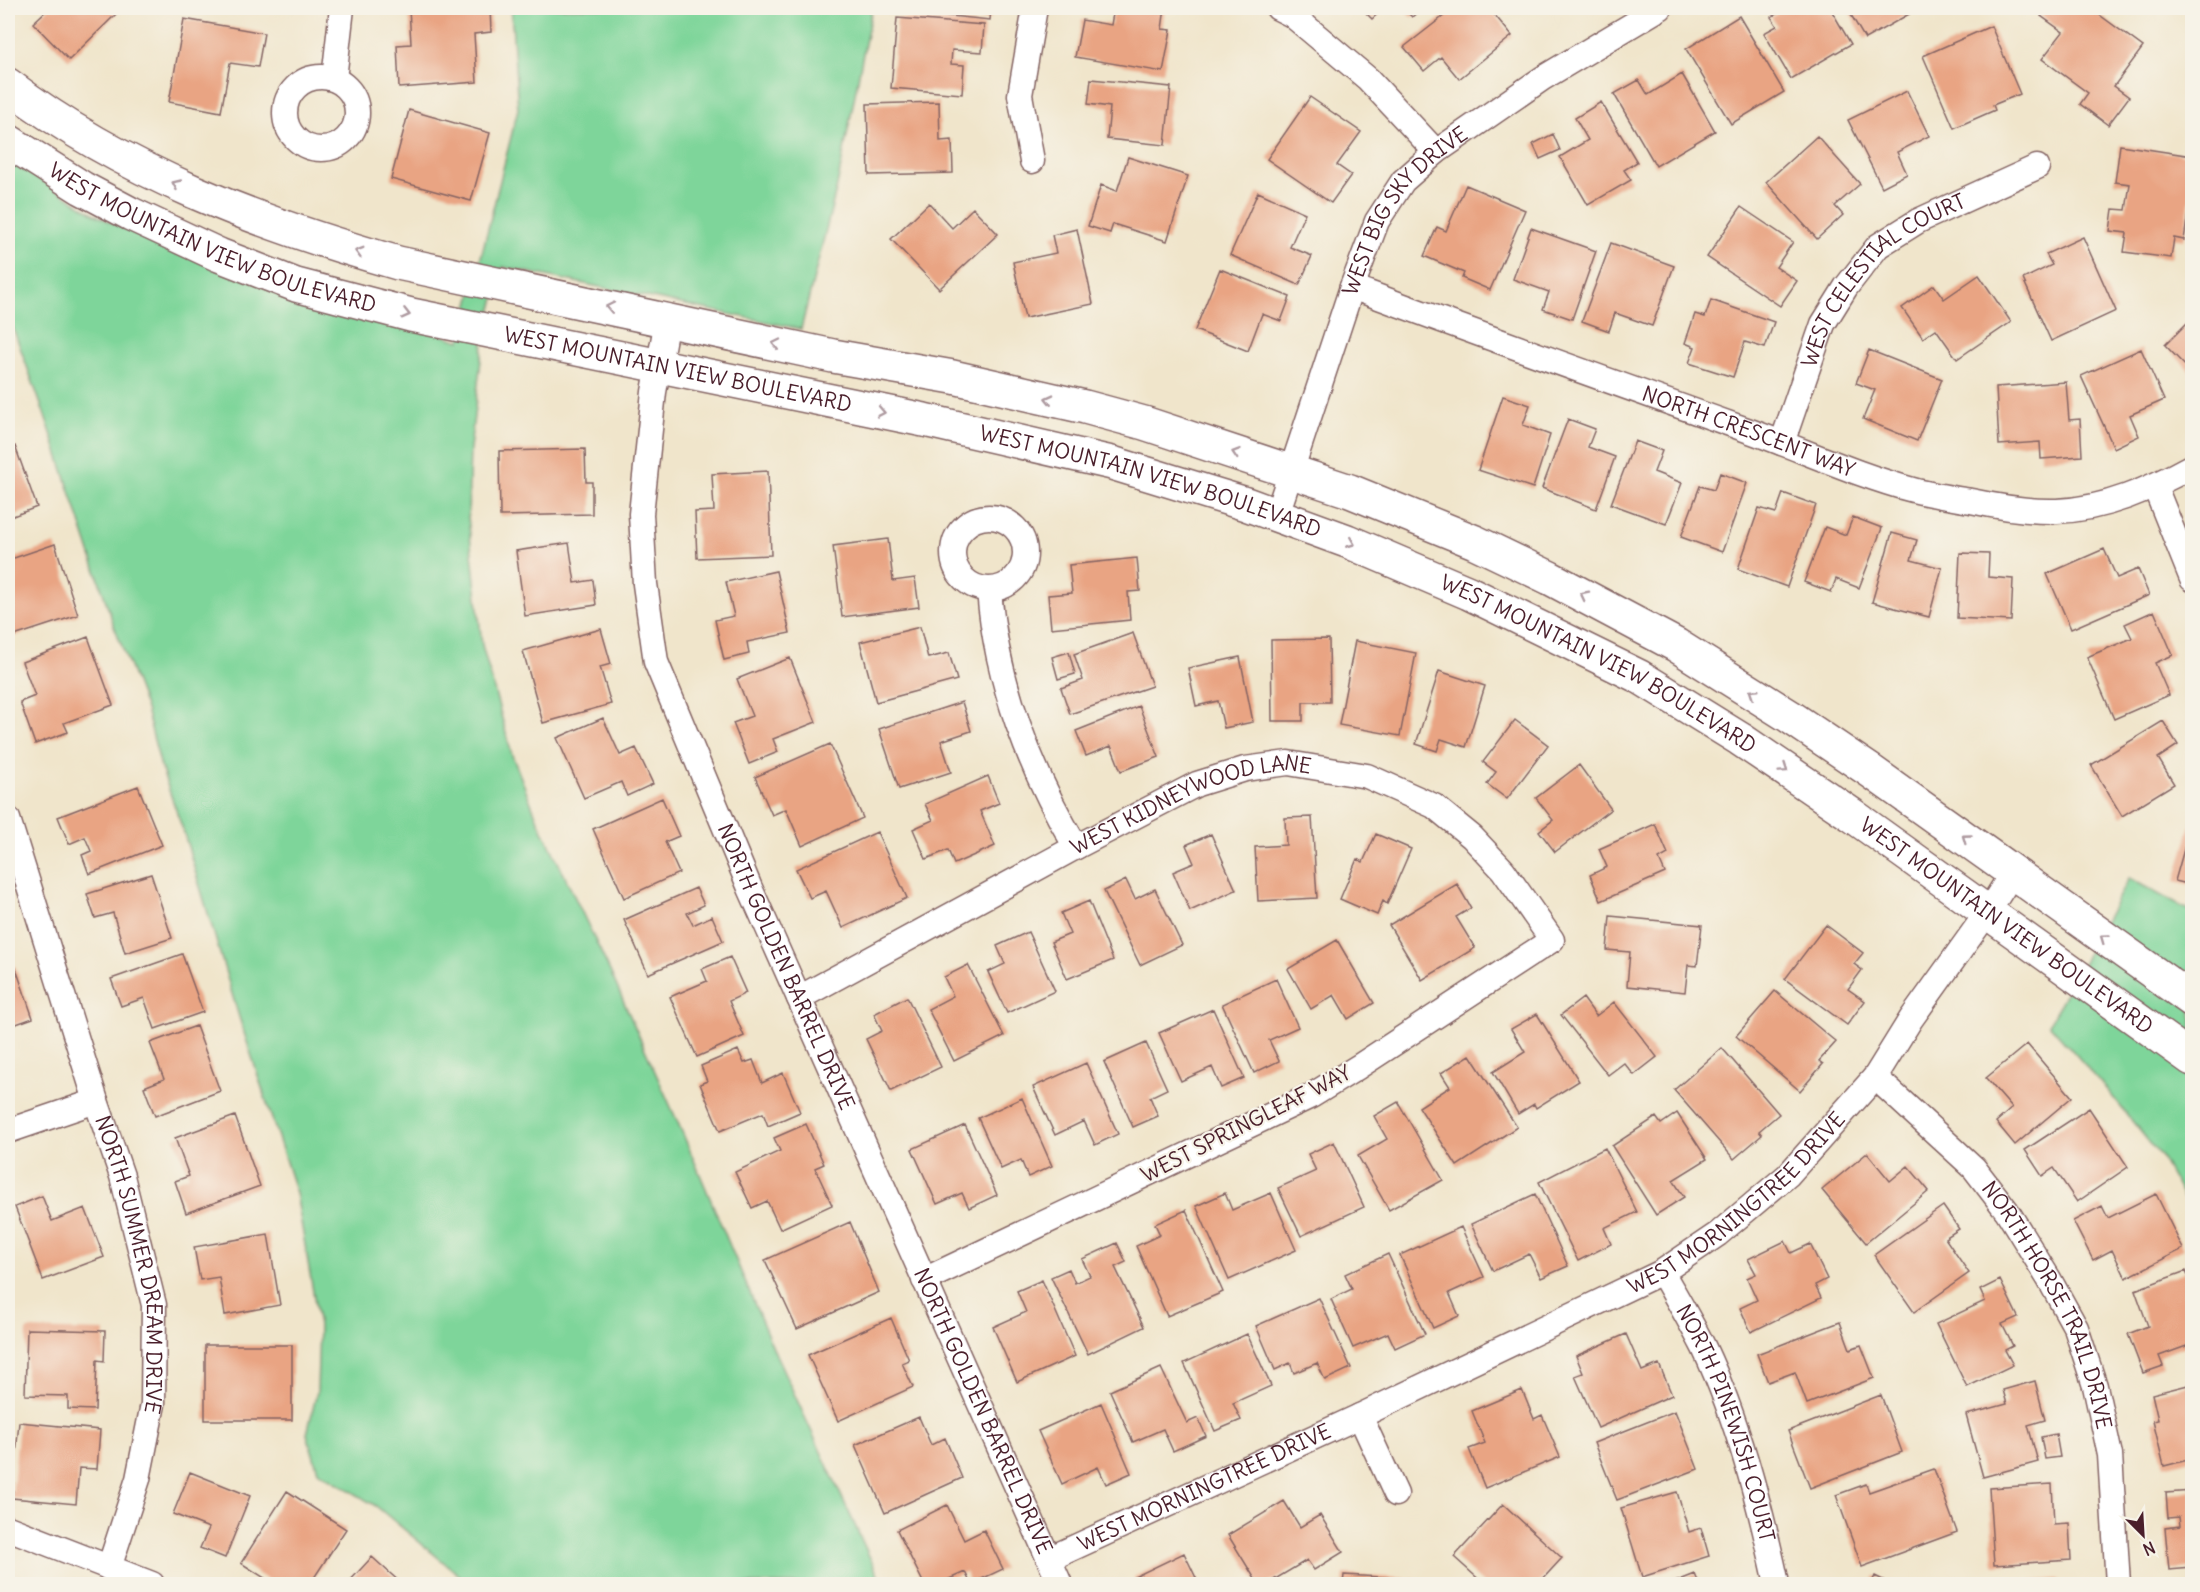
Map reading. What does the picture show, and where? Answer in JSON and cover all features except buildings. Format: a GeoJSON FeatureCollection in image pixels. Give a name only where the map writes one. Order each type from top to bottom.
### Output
{"type":"FeatureCollection","features":[{"type":"Feature","properties":{"kind":"street"},"geometry":{"type":"LineString","coordinates":[[334,79],[342,8]]}},
{"type":"Feature","properties":{"kind":"street"},"geometry":{"type":"LineString","coordinates":[[1032,161],[1020,95],[1035,8]]}},
{"type":"Feature","properties":{"kind":"street"},"geometry":{"type":"LineString","coordinates":[[1278,8],[1292,15],[1368,80],[1436,152]]}},
{"type":"Feature","properties":{"kind":"street","name":"WEST BIG SKY DRIVE"},"geometry":{"type":"LineString","coordinates":[[1277,514],[1352,287],[1377,221],[1403,181],[1436,152],[1543,78],[1660,8]]}},
{"type":"Feature","properties":{"kind":"street","name":"WEST MOUNTAIN VIEW BOULEVARD"},"geometry":{"type":"LineString","coordinates":[[8,85],[42,110],[152,172],[247,215],[296,232],[398,263],[833,356],[953,377],[1085,407],[1144,423],[1350,491],[1475,542],[1550,578],[1676,645],[1799,722],[2193,1000]]}},
{"type":"Feature","properties":{"kind":"street","name":"WEST MOUNTAIN VIEW BOULEVARD"},"geometry":{"type":"LineString","coordinates":[[8,141],[82,188],[130,214],[198,246],[296,285],[411,315],[924,420],[1112,463],[1277,514],[1347,541],[1469,593],[1640,677],[1740,739],[1852,815],[2193,1059]]}},
{"type":"Feature","properties":{"kind":"street","name":"WEST CELESTIAL COURT"},"geometry":{"type":"LineString","coordinates":[[1782,443],[1823,324],[1851,280],[1878,246],[1918,221],[2037,167]]}},
{"type":"Feature","properties":{"kind":"street","name":"NORTH CRESCENT WAY"},"geometry":{"type":"LineString","coordinates":[[1352,287],[1913,490],[2018,508],[2055,511],[2088,508],[2155,487],[2193,466]]}},
{"type":"Feature","properties":{"kind":"street","name":"NORTH GOLDEN BARREL DRIVE"},"geometry":{"type":"LineString","coordinates":[[668,320],[654,392],[641,514],[645,584],[656,662],[697,765],[799,998],[1060,1584]]}},
{"type":"Feature","properties":{"kind":"street"},"geometry":{"type":"LineString","coordinates":[[2155,487],[2193,579]]}},
{"type":"Feature","properties":{"kind":"street"},"geometry":{"type":"LineString","coordinates":[[989,590],[992,623],[1008,694],[1041,783],[1076,848]]}},
{"type":"Feature","properties":{"kind":"street","name":"WEST KIDNEYWOOD LANE"},"geometry":{"type":"LineString","coordinates":[[799,998],[1197,784],[1245,769],[1288,763],[1367,776],[1434,806],[1472,837],[1503,870],[1552,940]]}},
{"type":"Feature","properties":{"kind":"street","name":"NORTH SUMMER DREAM DRIVE"},"geometry":{"type":"LineString","coordinates":[[8,819],[96,1101],[122,1176],[154,1305],[153,1404],[138,1479],[109,1568]]}},
{"type":"Feature","properties":{"kind":"street","name":"WEST MORNINGTREE DRIVE"},"geometry":{"type":"LineString","coordinates":[[1049,1559],[1360,1416],[1662,1272],[1718,1234],[1788,1175],[1875,1077],[1911,1019],[1987,913],[2013,872]]}},
{"type":"Feature","properties":{"kind":"street","name":"WEST SPRINGLEAF WAY"},"geometry":{"type":"LineString","coordinates":[[924,1280],[1311,1096],[1552,940]]}},
{"type":"Feature","properties":{"kind":"street","name":"NORTH HORSE TRAIL DRIVE"},"geometry":{"type":"LineString","coordinates":[[1875,1077],[1974,1168],[2007,1211],[2076,1328],[2095,1386],[2110,1455],[2118,1584]]}},
{"type":"Feature","properties":{"kind":"street","name":"NORTH SUMMER DREAM DRIVE"},"geometry":{"type":"LineString","coordinates":[[8,1131],[96,1101]]}},
{"type":"Feature","properties":{"kind":"street","name":"NORTH PINEWISH COURT"},"geometry":{"type":"LineString","coordinates":[[1662,1272],[1704,1349],[1738,1436],[1762,1516],[1776,1579]]}},
{"type":"Feature","properties":{"kind":"street"},"geometry":{"type":"LineString","coordinates":[[1360,1416],[1396,1494]]}},
{"type":"Feature","properties":{"kind":"street"},"geometry":{"type":"LineString","coordinates":[[8,1528],[152,1584]]}},
{"type":"Feature","properties":{"kind":"green space"},"geometry":{"type":"Polygon","coordinates":[[[511,8],[872,8],[837,186],[801,329],[503,267],[483,344],[470,448],[468,517],[482,645],[512,755],[537,818],[609,969],[683,1134],[773,1348],[882,1584],[470,1584],[376,1506],[318,1471],[307,1434],[317,1392],[319,1326],[296,1193],[239,1017],[183,830],[161,767],[146,709],[113,623],[48,424],[8,319],[8,159],[98,216],[136,234],[460,341],[518,109],[511,8]]]}},
{"type":"Feature","properties":{"kind":"green space"},"geometry":{"type":"Polygon","coordinates":[[[2129,878],[2192,911],[2192,1213],[2161,1157],[2108,1091],[2049,1024],[2129,878]]]}}]}
